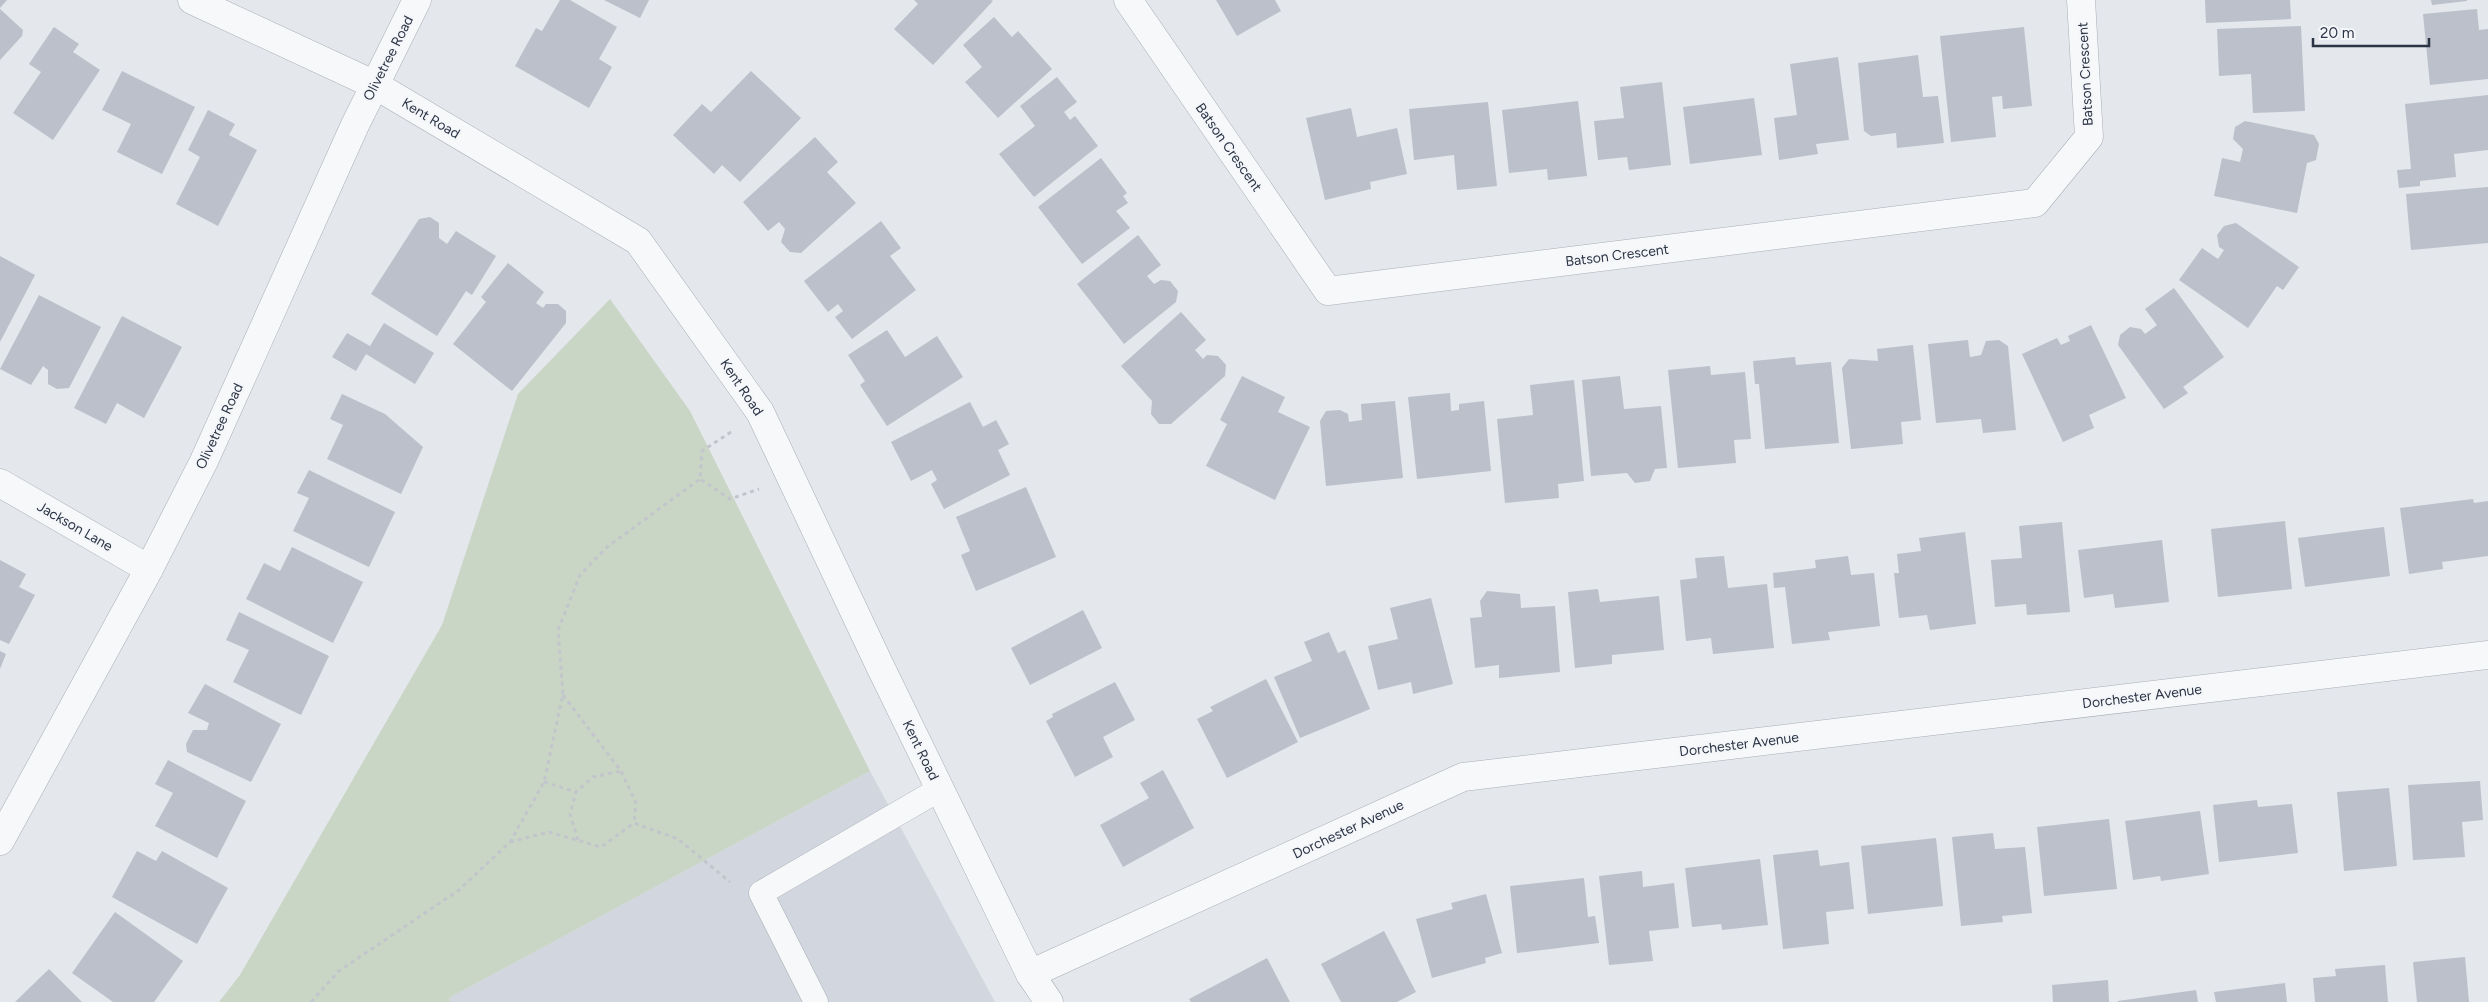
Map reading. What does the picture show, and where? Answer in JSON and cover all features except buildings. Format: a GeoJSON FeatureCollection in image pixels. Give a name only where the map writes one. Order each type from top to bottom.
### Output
{"type":"FeatureCollection","features":[{"type":"Feature","properties":{"kind":"street","name":"Kent Road"},"geometry":{"type":"LineString","coordinates":[[192,0],[374,85],[638,241],[760,412],[793,478],[880,666],[1030,974],[1049,1002]]}},
{"type":"Feature","properties":{"kind":"street","name":"Olivetree Road"},"geometry":{"type":"LineString","coordinates":[[0,841],[149,568],[204,461],[374,85],[417,0]]}},
{"type":"Feature","properties":{"kind":"street","name":"Batson Crescent"},"geometry":{"type":"LineString","coordinates":[[1128,0],[1328,291],[2035,203],[2089,137],[2081,0]]}},
{"type":"Feature","properties":{"kind":"street","name":"Jackson Lane"},"geometry":{"type":"LineString","coordinates":[[0,484],[149,568]]}},
{"type":"Feature","properties":{"kind":"street","name":"Dorchester Avenue"},"geometry":{"type":"LineString","coordinates":[[1030,974],[1462,777],[2488,655]]}},
{"type":"Feature","properties":{"kind":"lane"},"geometry":{"type":"LineString","coordinates":[[816,1002],[761,893],[940,790]]}},
{"type":"Feature","properties":{"kind":"path"},"geometry":{"type":"LineString","coordinates":[[311,1002],[340,971],[459,890],[510,842],[544,782],[563,694],[558,630],[580,574],[607,547],[700,479],[702,451],[760,412]]}},
{"type":"Feature","properties":{"kind":"path"},"geometry":{"type":"LineString","coordinates":[[700,479],[730,499],[793,478]]}},
{"type":"Feature","properties":{"kind":"path"},"geometry":{"type":"LineString","coordinates":[[510,842],[549,832],[601,848],[634,823],[636,803],[621,772],[563,694]]}},
{"type":"Feature","properties":{"kind":"path"},"geometry":{"type":"LineString","coordinates":[[578,841],[570,814],[576,792],[593,777],[621,772]]}},
{"type":"Feature","properties":{"kind":"path"},"geometry":{"type":"LineString","coordinates":[[544,782],[576,792]]}},
{"type":"Feature","properties":{"kind":"path"},"geometry":{"type":"LineString","coordinates":[[634,823],[678,838],[734,885]]}},
{"type":"Feature","properties":{"kind":"shaded area"},"geometry":{"type":"Polygon","coordinates":[[[870,771],[995,1002],[450,1002],[449,998],[870,771]]]}},
{"type":"Feature","properties":{"kind":"green space"},"geometry":{"type":"Polygon","coordinates":[[[610,299],[690,411],[870,771],[449,998],[450,1002],[219,1002],[240,975],[442,625],[518,394],[610,299]]]}}]}
